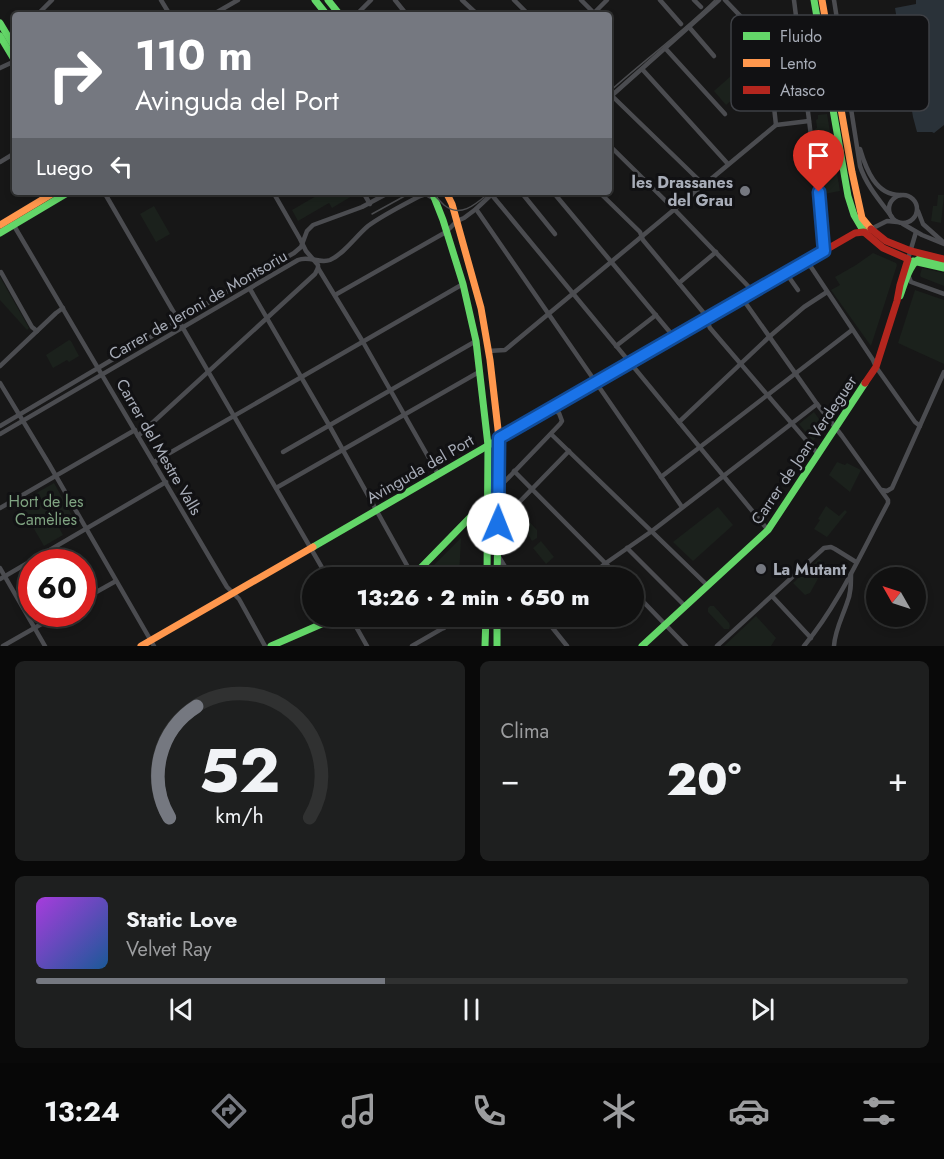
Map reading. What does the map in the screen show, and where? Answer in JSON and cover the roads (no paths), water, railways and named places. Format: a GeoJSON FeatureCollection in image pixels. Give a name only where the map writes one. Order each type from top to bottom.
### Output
{"type":"FeatureCollection","features":[{"type":"Feature","properties":{"kind":"main road"},"geometry":{"type":"LineString","coordinates":[[315,0],[325,12]]}},
{"type":"Feature","properties":{"kind":"main road"},"geometry":{"type":"LineString","coordinates":[[328,0],[338,12]]}},
{"type":"Feature","properties":{"kind":"main road"},"geometry":{"type":"LineString","coordinates":[[814,0],[817,15]]}},
{"type":"Feature","properties":{"kind":"main road"},"geometry":{"type":"LineString","coordinates":[[822,0],[825,15]]}},
{"type":"Feature","properties":{"kind":"main road"},"geometry":{"type":"LineString","coordinates":[[0,23],[12,44]]}},
{"type":"Feature","properties":{"kind":"main road"},"geometry":{"type":"LineString","coordinates":[[0,36],[12,44]]}},
{"type":"Feature","properties":{"kind":"main road"},"geometry":{"type":"LineString","coordinates":[[833,111],[847,194],[855,221],[883,248],[911,261],[944,268]]}},
{"type":"Feature","properties":{"kind":"main road"},"geometry":{"type":"LineString","coordinates":[[842,111],[862,218],[862,230]]}},
{"type":"Feature","properties":{"kind":"main road"},"geometry":{"type":"LineString","coordinates":[[0,233],[52,195]]}},
{"type":"Feature","properties":{"kind":"main road"},"geometry":{"type":"LineString","coordinates":[[0,225],[12,222],[63,195]]}},
{"type":"Feature","properties":{"kind":"main road"},"geometry":{"type":"LineString","coordinates":[[433,195],[463,284],[476,341],[488,445],[487,567]]}},
{"type":"Feature","properties":{"kind":"main road"},"geometry":{"type":"LineString","coordinates":[[448,195],[481,308],[488,351],[499,438],[497,567]]}},
{"type":"Feature","properties":{"kind":"main road"},"geometry":{"type":"LineString","coordinates":[[862,230],[911,251],[944,261]]}},
{"type":"Feature","properties":{"kind":"main road","name":"Avinguda del Port"},"geometry":{"type":"LineString","coordinates":[[141,646],[152,643],[550,408],[862,230]]}},
{"type":"Feature","properties":{"kind":"main road"},"geometry":{"type":"LineString","coordinates":[[911,261],[921,258],[944,261]]}},
{"type":"Feature","properties":{"kind":"main road"},"geometry":{"type":"LineString","coordinates":[[897,301],[911,261]]}},
{"type":"Feature","properties":{"kind":"main road","name":"Carrer de Joan Verdeguer"},"geometry":{"type":"LineString","coordinates":[[642,646],[768,530],[876,367],[900,285],[911,261]]}},
{"type":"Feature","properties":{"kind":"main road"},"geometry":{"type":"LineString","coordinates":[[423,567],[489,498]]}},
{"type":"Feature","properties":{"kind":"main road"},"geometry":{"type":"LineString","coordinates":[[271,646],[315,627]]}},
{"type":"Feature","properties":{"kind":"main road"},"geometry":{"type":"LineString","coordinates":[[486,627],[486,646]]}},
{"type":"Feature","properties":{"kind":"main road"},"geometry":{"type":"LineString","coordinates":[[497,627],[497,646]]}},
{"type":"Feature","properties":{"kind":"street"},"geometry":{"type":"LineString","coordinates":[[40,12],[52,0]]}},
{"type":"Feature","properties":{"kind":"street"},"geometry":{"type":"LineString","coordinates":[[217,12],[238,0]]}},
{"type":"Feature","properties":{"kind":"street"},"geometry":{"type":"LineString","coordinates":[[359,12],[371,0]]}},
{"type":"Feature","properties":{"kind":"street"},"geometry":{"type":"LineString","coordinates":[[395,0],[406,12]]}},
{"type":"Feature","properties":{"kind":"street"},"geometry":{"type":"LineString","coordinates":[[462,0],[475,12]]}},
{"type":"Feature","properties":{"kind":"street"},"geometry":{"type":"LineString","coordinates":[[514,0],[526,12]]}},
{"type":"Feature","properties":{"kind":"street"},"geometry":{"type":"LineString","coordinates":[[581,0],[591,12]]}},
{"type":"Feature","properties":{"kind":"street"},"geometry":{"type":"LineString","coordinates":[[595,12],[607,0]]}},
{"type":"Feature","properties":{"kind":"street"},"geometry":{"type":"LineString","coordinates":[[660,0],[681,24]]}},
{"type":"Feature","properties":{"kind":"street"},"geometry":{"type":"LineString","coordinates":[[694,0],[701,7]]}},
{"type":"Feature","properties":{"kind":"street"},"geometry":{"type":"LineString","coordinates":[[612,94],[719,0]]}},
{"type":"Feature","properties":{"kind":"street"},"geometry":{"type":"LineString","coordinates":[[725,0],[739,15]]}},
{"type":"Feature","properties":{"kind":"street"},"geometry":{"type":"LineString","coordinates":[[794,0],[796,15]]}},
{"type":"Feature","properties":{"kind":"street"},"geometry":{"type":"LineString","coordinates":[[834,0],[836,15]]}},
{"type":"Feature","properties":{"kind":"street"},"geometry":{"type":"LineString","coordinates":[[689,27],[714,56]]}},
{"type":"Feature","properties":{"kind":"street"},"geometry":{"type":"LineString","coordinates":[[665,48],[725,114]]}},
{"type":"Feature","properties":{"kind":"street"},"geometry":{"type":"LineString","coordinates":[[642,69],[728,164]]}},
{"type":"Feature","properties":{"kind":"street"},"geometry":{"type":"LineString","coordinates":[[612,98],[704,185]]}},
{"type":"Feature","properties":{"kind":"street"},"geometry":{"type":"LineString","coordinates":[[774,111],[776,125]]}},
{"type":"Feature","properties":{"kind":"street"},"geometry":{"type":"LineString","coordinates":[[808,111],[819,192],[824,251]]}},
{"type":"Feature","properties":{"kind":"street"},"geometry":{"type":"LineString","coordinates":[[852,111],[863,176],[891,217],[916,232],[944,243]]}},
{"type":"Feature","properties":{"kind":"street"},"geometry":{"type":"LineString","coordinates":[[488,351],[505,350],[776,125],[809,122]]}},
{"type":"Feature","properties":{"kind":"street"},"geometry":{"type":"LineString","coordinates":[[854,123],[860,151],[870,175],[887,193],[913,198],[920,220],[944,243]]}},
{"type":"Feature","properties":{"kind":"street"},"geometry":{"type":"LineString","coordinates":[[612,148],[716,252],[752,292]]}},
{"type":"Feature","properties":{"kind":"street"},"geometry":{"type":"LineString","coordinates":[[106,195],[322,567]]}},
{"type":"Feature","properties":{"kind":"street"},"geometry":{"type":"LineString","coordinates":[[275,195],[306,251],[318,265],[438,474]]}},
{"type":"Feature","properties":{"kind":"street"},"geometry":{"type":"LineString","coordinates":[[365,195],[370,204]]}},
{"type":"Feature","properties":{"kind":"street","name":"Carrer de Jeroni de Montsoriu"},"geometry":{"type":"LineString","coordinates":[[0,426],[294,253],[301,247],[307,231],[314,225],[370,204],[385,195]]}},
{"type":"Feature","properties":{"kind":"street","name":"Carrer de Jeroni de Montsoriu"},"geometry":{"type":"LineString","coordinates":[[0,434],[298,260],[312,258],[329,261],[368,226],[423,195]]}},
{"type":"Feature","properties":{"kind":"street","name":"Carrer de Jeroni de Montsoriu"},"geometry":{"type":"LineString","coordinates":[[430,195],[436,201]]}},
{"type":"Feature","properties":{"kind":"street"},"geometry":{"type":"LineString","coordinates":[[335,295],[446,232],[491,195]]}},
{"type":"Feature","properties":{"kind":"street"},"geometry":{"type":"LineString","coordinates":[[495,195],[572,293],[768,530]]}},
{"type":"Feature","properties":{"kind":"street"},"geometry":{"type":"LineString","coordinates":[[523,195],[555,234]]}},
{"type":"Feature","properties":{"kind":"street"},"geometry":{"type":"LineString","coordinates":[[555,195],[674,337]]}},
{"type":"Feature","properties":{"kind":"street"},"geometry":{"type":"LineString","coordinates":[[602,195],[640,232],[643,240],[701,310],[710,328],[818,454]]}},
{"type":"Feature","properties":{"kind":"street"},"geometry":{"type":"LineString","coordinates":[[891,217],[890,203],[896,196],[901,195]]}},
{"type":"Feature","properties":{"kind":"street"},"geometry":{"type":"LineString","coordinates":[[476,209],[682,507]]}},
{"type":"Feature","properties":{"kind":"street"},"geometry":{"type":"LineString","coordinates":[[862,230],[887,221],[910,221],[914,218],[917,209]]}},
{"type":"Feature","properties":{"kind":"street","name":"Carrer del Mestre Valls"},"geometry":{"type":"LineString","coordinates":[[12,222],[226,585],[238,599],[266,646]]}},
{"type":"Feature","properties":{"kind":"street"},"geometry":{"type":"LineString","coordinates":[[911,261],[916,232]]}},
{"type":"Feature","properties":{"kind":"street"},"geometry":{"type":"LineString","coordinates":[[679,283],[716,252]]}},
{"type":"Feature","properties":{"kind":"street"},"geometry":{"type":"LineString","coordinates":[[807,261],[876,367],[920,426]]}},
{"type":"Feature","properties":{"kind":"street"},"geometry":{"type":"LineString","coordinates":[[138,436],[267,319],[315,274],[318,268]]}},
{"type":"Feature","properties":{"kind":"street"},"geometry":{"type":"LineString","coordinates":[[1,272],[32,327],[37,331]]}},
{"type":"Feature","properties":{"kind":"street"},"geometry":{"type":"LineString","coordinates":[[786,273],[798,290]]}},
{"type":"Feature","properties":{"kind":"street"},"geometry":{"type":"LineString","coordinates":[[908,275],[911,282],[944,294]]}},
{"type":"Feature","properties":{"kind":"street"},"geometry":{"type":"LineString","coordinates":[[154,462],[463,284]]}},
{"type":"Feature","properties":{"kind":"street"},"geometry":{"type":"LineString","coordinates":[[250,288],[407,567]]}},
{"type":"Feature","properties":{"kind":"street"},"geometry":{"type":"LineString","coordinates":[[679,422],[770,337],[802,309],[827,292]]}},
{"type":"Feature","properties":{"kind":"street"},"geometry":{"type":"LineString","coordinates":[[741,298],[887,497],[888,503],[829,612],[804,646]]}},
{"type":"Feature","properties":{"kind":"street"},"geometry":{"type":"LineString","coordinates":[[0,366],[63,308]]}},
{"type":"Feature","properties":{"kind":"street"},"geometry":{"type":"LineString","coordinates":[[616,346],[656,315]]}},
{"type":"Feature","properties":{"kind":"street"},"geometry":{"type":"LineString","coordinates":[[661,477],[852,330]]}},
{"type":"Feature","properties":{"kind":"street"},"geometry":{"type":"LineString","coordinates":[[283,452],[476,341]]}},
{"type":"Feature","properties":{"kind":"street"},"geometry":{"type":"LineString","coordinates":[[276,488],[480,372]]}},
{"type":"Feature","properties":{"kind":"street"},"geometry":{"type":"LineString","coordinates":[[882,490],[887,491],[892,488],[944,372]]}},
{"type":"Feature","properties":{"kind":"street"},"geometry":{"type":"LineString","coordinates":[[0,383],[152,643]]}},
{"type":"Feature","properties":{"kind":"street"},"geometry":{"type":"LineString","coordinates":[[601,567],[652,531],[817,404]]}},
{"type":"Feature","properties":{"kind":"street"},"geometry":{"type":"LineString","coordinates":[[489,498],[562,421],[559,413],[550,408]]}},
{"type":"Feature","properties":{"kind":"street"},"geometry":{"type":"LineString","coordinates":[[0,508],[135,430]]}},
{"type":"Feature","properties":{"kind":"street"},"geometry":{"type":"LineString","coordinates":[[551,434],[708,585]]}},
{"type":"Feature","properties":{"kind":"street"},"geometry":{"type":"LineString","coordinates":[[498,524],[569,451]]}},
{"type":"Feature","properties":{"kind":"street"},"geometry":{"type":"LineString","coordinates":[[514,471],[610,567]]}},
{"type":"Feature","properties":{"kind":"street"},"geometry":{"type":"LineString","coordinates":[[2,577],[166,482]]}},
{"type":"Feature","properties":{"kind":"street"},"geometry":{"type":"LineString","coordinates":[[627,548],[685,606]]}},
{"type":"Feature","properties":{"kind":"street"},"geometry":{"type":"LineString","coordinates":[[717,646],[824,548],[835,549],[856,562]]}},
{"type":"Feature","properties":{"kind":"street"},"geometry":{"type":"LineString","coordinates":[[497,554],[504,567]]}},
{"type":"Feature","properties":{"kind":"street"},"geometry":{"type":"LineString","coordinates":[[0,568],[2,577],[45,646]]}},
{"type":"Feature","properties":{"kind":"street"},"geometry":{"type":"LineString","coordinates":[[834,646],[838,625],[848,603],[851,572]]}},
{"type":"Feature","properties":{"kind":"street"},"geometry":{"type":"LineString","coordinates":[[96,592],[116,581]]}},
{"type":"Feature","properties":{"kind":"street"},"geometry":{"type":"LineString","coordinates":[[772,596],[810,638]]}},
{"type":"Feature","properties":{"kind":"street"},"geometry":{"type":"LineString","coordinates":[[644,602],[686,646]]}},
{"type":"Feature","properties":{"kind":"street"},"geometry":{"type":"LineString","coordinates":[[356,627],[367,646]]}},
{"type":"Feature","properties":{"kind":"street"},"geometry":{"type":"LineString","coordinates":[[552,627],[567,646]]}},
{"type":"Feature","properties":{"kind":"street"},"geometry":{"type":"LineString","coordinates":[[3,646],[34,628]]}},
{"type":"Feature","properties":{"kind":"street"},"geometry":{"type":"LineString","coordinates":[[412,646],[444,628]]}},
{"type":"Feature","properties":{"kind":"tram line"},"geometry":{"type":"LineString","coordinates":[[612,89],[715,0]]}},
{"type":"Feature","properties":{"kind":"tram line"},"geometry":{"type":"LineString","coordinates":[[372,214],[407,195]]}},
{"type":"Feature","properties":{"kind":"tram line"},"geometry":{"type":"LineString","coordinates":[[434,195],[450,209],[457,210],[468,208],[487,195]]}},
{"type":"Feature","properties":{"kind":"place","name":"les Drassanes del Grau"},"geometry":{"type":"Point","coordinates":[745,191]}},
{"type":"Feature","properties":{"kind":"place","name":"La Mutant"},"geometry":{"type":"Point","coordinates":[761,569]}},
{"type":"Feature","properties":{"kind":"park label","name":"Hort de les Camèlies"},"geometry":{"type":"Point","coordinates":[46,510]}}]}
